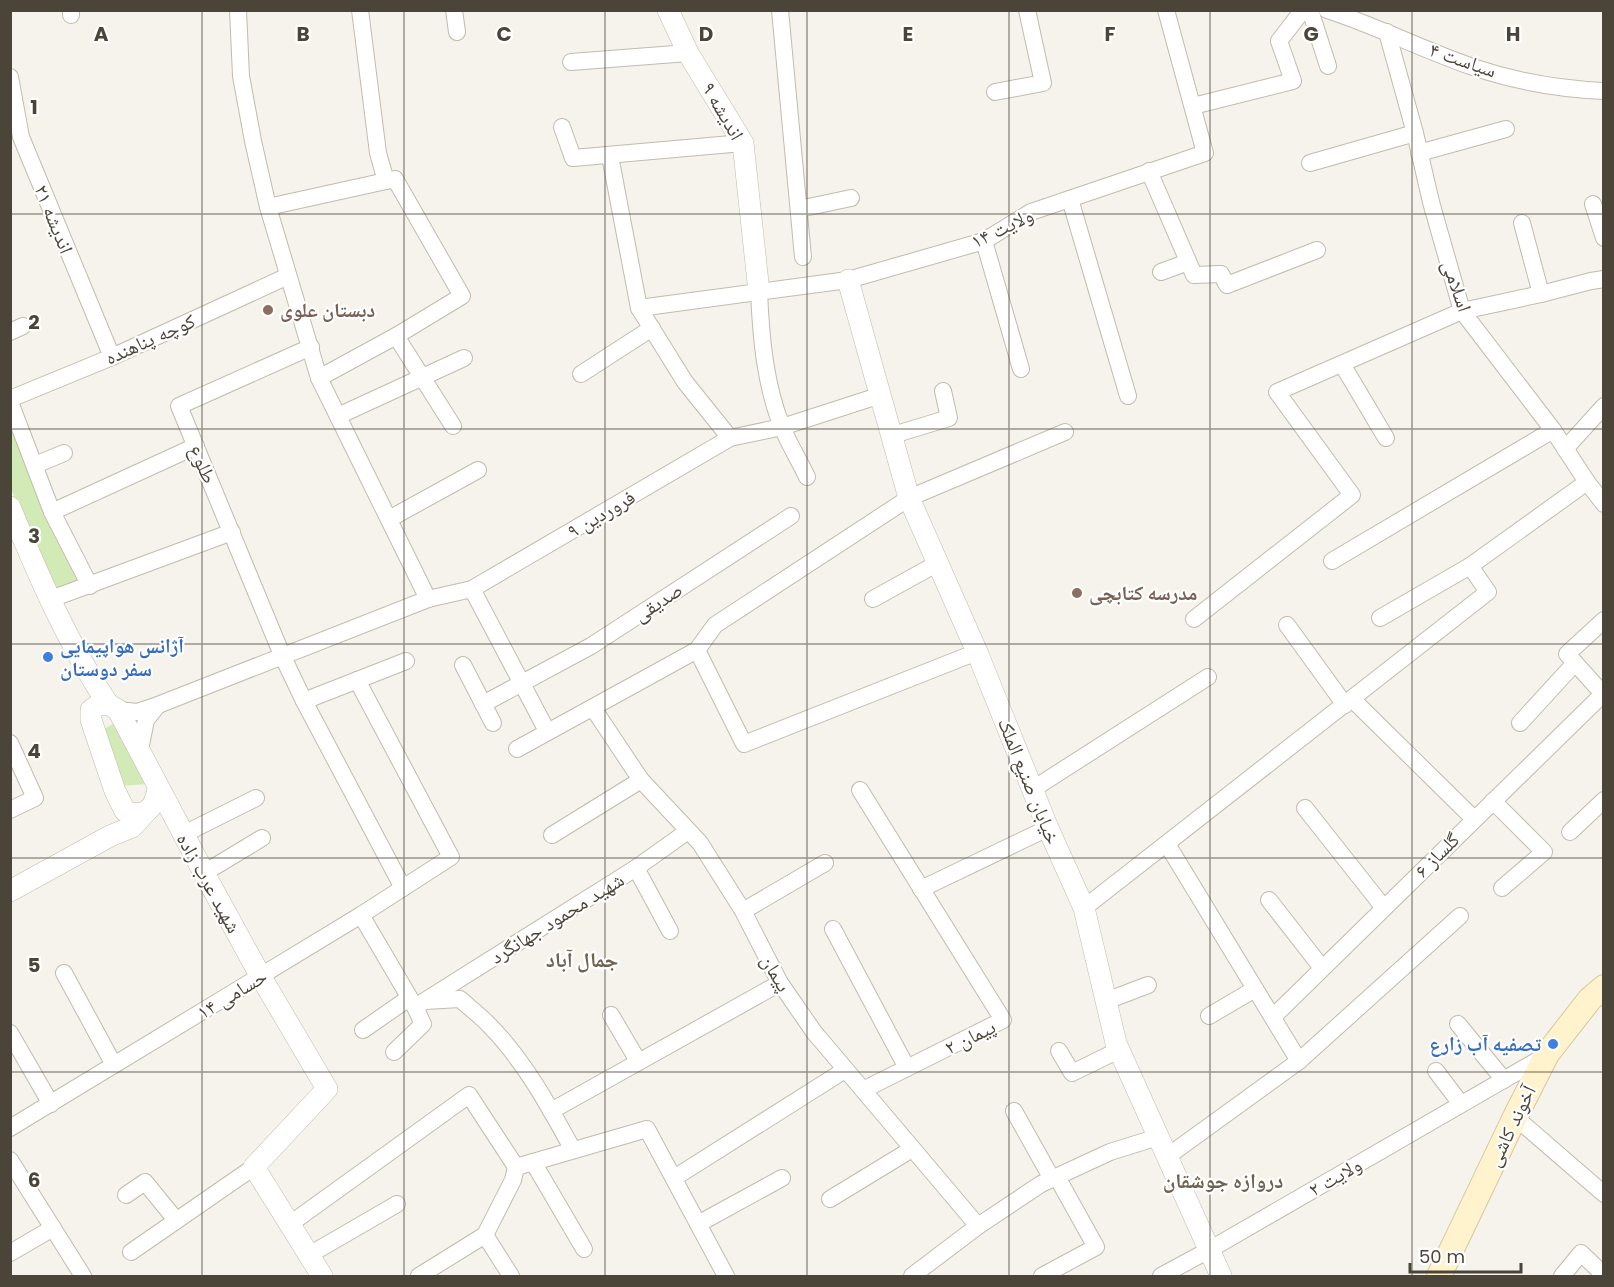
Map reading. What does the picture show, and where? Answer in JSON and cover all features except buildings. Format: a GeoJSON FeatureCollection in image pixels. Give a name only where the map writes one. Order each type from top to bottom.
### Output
{"type":"FeatureCollection","features":[{"type":"Feature","properties":{"kind":"main road","name":"آخوند کاشی"},"geometry":{"type":"LineString","coordinates":[[1439,1276],[1547,1054],[1590,999],[1604,987]]}},
{"type":"Feature","properties":{"kind":"street"},"geometry":{"type":"LineString","coordinates":[[238,10],[242,76],[253,141],[268,207],[319,378],[428,599]]}},
{"type":"Feature","properties":{"kind":"street"},"geometry":{"type":"LineString","coordinates":[[360,10],[378,153],[386,182]]}},
{"type":"Feature","properties":{"kind":"street"},"geometry":{"type":"LineString","coordinates":[[454,10],[457,32]]}},
{"type":"Feature","properties":{"kind":"street","name":"اندیشه ۹"},"geometry":{"type":"LineString","coordinates":[[668,10],[688,53],[743,143],[759,292]]}},
{"type":"Feature","properties":{"kind":"street"},"geometry":{"type":"LineString","coordinates":[[780,10],[803,257]]}},
{"type":"Feature","properties":{"kind":"street"},"geometry":{"type":"LineString","coordinates":[[995,92],[1043,83],[1027,10]]}},
{"type":"Feature","properties":{"kind":"street"},"geometry":{"type":"LineString","coordinates":[[1166,10],[1193,106],[1293,81],[1279,41],[1303,10]]}},
{"type":"Feature","properties":{"kind":"street"},"geometry":{"type":"LineString","coordinates":[[1310,10],[1329,66]]}},
{"type":"Feature","properties":{"kind":"street","name":"سیاست ۴"},"geometry":{"type":"LineString","coordinates":[[1327,10],[1473,67],[1531,82],[1604,92]]}},
{"type":"Feature","properties":{"kind":"street","name":"اسلامی"},"geometry":{"type":"LineString","coordinates":[[1387,32],[1462,311],[1553,430],[1604,504]]}},
{"type":"Feature","properties":{"kind":"street"},"geometry":{"type":"LineString","coordinates":[[571,62],[688,53]]}},
{"type":"Feature","properties":{"kind":"street","name":"اندیشه ۲۱"},"geometry":{"type":"LineString","coordinates":[[10,77],[21,137],[112,357]]}},
{"type":"Feature","properties":{"kind":"street","name":"ولایت ۱۴"},"geometry":{"type":"LineString","coordinates":[[639,308],[848,280],[984,241],[1031,212],[1205,153],[1193,106]]}},
{"type":"Feature","properties":{"kind":"street"},"geometry":{"type":"LineString","coordinates":[[562,127],[573,158],[743,143]]}},
{"type":"Feature","properties":{"kind":"street"},"geometry":{"type":"LineString","coordinates":[[1419,153],[1506,129]]}},
{"type":"Feature","properties":{"kind":"street"},"geometry":{"type":"LineString","coordinates":[[1310,163],[1414,133]]}},
{"type":"Feature","properties":{"kind":"street"},"geometry":{"type":"LineString","coordinates":[[610,156],[639,308],[685,382],[730,438]]}},
{"type":"Feature","properties":{"kind":"street"},"geometry":{"type":"LineString","coordinates":[[1149,171],[1194,275],[1221,274],[1227,285],[1317,250]]}},
{"type":"Feature","properties":{"kind":"street"},"geometry":{"type":"LineString","coordinates":[[268,207],[395,179],[462,296],[396,336],[319,378]]}},
{"type":"Feature","properties":{"kind":"street"},"geometry":{"type":"LineString","coordinates":[[799,209],[851,198]]}},
{"type":"Feature","properties":{"kind":"street"},"geometry":{"type":"LineString","coordinates":[[1070,199],[1128,396]]}},
{"type":"Feature","properties":{"kind":"street"},"geometry":{"type":"LineString","coordinates":[[1593,204],[1604,238]]}},
{"type":"Feature","properties":{"kind":"street"},"geometry":{"type":"LineString","coordinates":[[1522,223],[1541,294]]}},
{"type":"Feature","properties":{"kind":"street"},"geometry":{"type":"LineString","coordinates":[[984,241],[1021,369]]}},
{"type":"Feature","properties":{"kind":"street"},"geometry":{"type":"LineString","coordinates":[[1161,272],[1188,261]]}},
{"type":"Feature","properties":{"kind":"street","name":"کوچه پناهنده"},"geometry":{"type":"LineString","coordinates":[[10,400],[112,357],[288,276]]}},
{"type":"Feature","properties":{"kind":"street"},"geometry":{"type":"LineString","coordinates":[[1194,619],[1352,495],[1277,392],[1462,311],[1541,294],[1591,280],[1604,279]]}},
{"type":"Feature","properties":{"kind":"street","name":"خیابان صنیع الملک"},"geometry":{"type":"LineString","coordinates":[[848,280],[909,498],[977,652],[1048,828],[1084,908],[1119,1050],[1221,1276]]}},
{"type":"Feature","properties":{"kind":"street"},"geometry":{"type":"LineString","coordinates":[[759,292],[762,347],[782,426],[807,477]]}},
{"type":"Feature","properties":{"kind":"street"},"geometry":{"type":"LineString","coordinates":[[581,374],[652,328]]}},
{"type":"Feature","properties":{"kind":"street"},"geometry":{"type":"LineString","coordinates":[[396,336],[453,426]]}},
{"type":"Feature","properties":{"kind":"street","name":"طلوع"},"geometry":{"type":"LineString","coordinates":[[304,701],[282,655],[179,406],[311,347]]}},
{"type":"Feature","properties":{"kind":"street"},"geometry":{"type":"LineString","coordinates":[[338,416],[464,358]]}},
{"type":"Feature","properties":{"kind":"street"},"geometry":{"type":"LineString","coordinates":[[1342,364],[1386,438]]}},
{"type":"Feature","properties":{"kind":"street"},"geometry":{"type":"LineString","coordinates":[[893,435],[949,418],[943,391]]}},
{"type":"Feature","properties":{"kind":"street","name":"فروردین ۹"},"geometry":{"type":"LineString","coordinates":[[106,708],[137,712],[428,599],[472,589],[730,438],[782,426],[881,395]]}},
{"type":"Feature","properties":{"kind":"street"},"geometry":{"type":"LineString","coordinates":[[10,400],[52,512],[90,586]]}},
{"type":"Feature","properties":{"kind":"street"},"geometry":{"type":"LineString","coordinates":[[1564,449],[1604,406]]}},
{"type":"Feature","properties":{"kind":"street"},"geometry":{"type":"LineString","coordinates":[[1332,561],[1553,430]]}},
{"type":"Feature","properties":{"kind":"street"},"geometry":{"type":"LineString","coordinates":[[517,749],[698,650],[715,626],[909,498],[1065,432]]}},
{"type":"Feature","properties":{"kind":"street"},"geometry":{"type":"LineString","coordinates":[[52,512],[196,446]]}},
{"type":"Feature","properties":{"kind":"street"},"geometry":{"type":"LineString","coordinates":[[35,465],[63,453]]}},
{"type":"Feature","properties":{"kind":"street"},"geometry":{"type":"LineString","coordinates":[[389,519],[478,470]]}},
{"type":"Feature","properties":{"kind":"street"},"geometry":{"type":"LineString","coordinates":[[1380,618],[1470,566],[1587,482]]}},
{"type":"Feature","properties":{"kind":"street","name":"صدیقی"},"geometry":{"type":"LineString","coordinates":[[521,682],[591,646],[791,516]]}},
{"type":"Feature","properties":{"kind":"street","name":"شهید عرب زاده"},"geometry":{"type":"LineString","coordinates":[[13,522],[106,708],[140,750],[182,835],[327,1089],[254,1167]]}},
{"type":"Feature","properties":{"kind":"street"},"geometry":{"type":"LineString","coordinates":[[51,599],[232,531]]}},
{"type":"Feature","properties":{"kind":"street"},"geometry":{"type":"LineString","coordinates":[[873,599],[938,563]]}},
{"type":"Feature","properties":{"kind":"street"},"geometry":{"type":"LineString","coordinates":[[1084,908],[1488,592],[1470,566]]}},
{"type":"Feature","properties":{"kind":"street"},"geometry":{"type":"LineString","coordinates":[[472,589],[547,731]]}},
{"type":"Feature","properties":{"kind":"street"},"geometry":{"type":"LineString","coordinates":[[1520,723],[1604,620]]}},
{"type":"Feature","properties":{"kind":"street"},"geometry":{"type":"LineString","coordinates":[[1287,625],[1349,702],[1474,819]]}},
{"type":"Feature","properties":{"kind":"street"},"geometry":{"type":"LineString","coordinates":[[698,650],[744,744],[977,652]]}},
{"type":"Feature","properties":{"kind":"street"},"geometry":{"type":"LineString","coordinates":[[1571,658],[1603,694]]}},
{"type":"Feature","properties":{"kind":"street"},"geometry":{"type":"LineString","coordinates":[[403,888],[304,701],[406,661]]}},
{"type":"Feature","properties":{"kind":"street"},"geometry":{"type":"LineString","coordinates":[[463,665],[493,723]]}},
{"type":"Feature","properties":{"kind":"street"},"geometry":{"type":"LineString","coordinates":[[1033,789],[1208,677]]}},
{"type":"Feature","properties":{"kind":"street","name":"حسامی ۱۴"},"geometry":{"type":"LineString","coordinates":[[10,1128],[261,977],[451,857],[357,680]]}},
{"type":"Feature","properties":{"kind":"street"},"geometry":{"type":"LineString","coordinates":[[483,704],[521,682]]}},
{"type":"Feature","properties":{"kind":"street","name":"گلساز ۶"},"geometry":{"type":"LineString","coordinates":[[1273,1017],[1603,694]]}},
{"type":"Feature","properties":{"kind":"street"},"geometry":{"type":"LineString","coordinates":[[140,750],[146,720],[158,705]]}},
{"type":"Feature","properties":{"kind":"street"},"geometry":{"type":"LineString","coordinates":[[106,708],[91,720],[115,792],[125,812],[135,815],[146,812]]}},
{"type":"Feature","properties":{"kind":"street","name":"پیمان"},"geometry":{"type":"LineString","coordinates":[[593,708],[642,780],[700,843],[742,911],[780,983],[814,1032],[978,1226]]}},
{"type":"Feature","properties":{"kind":"street"},"geometry":{"type":"LineString","coordinates":[[10,743],[35,798],[10,810]]}},
{"type":"Feature","properties":{"kind":"street"},"geometry":{"type":"LineString","coordinates":[[552,835],[642,780]]}},
{"type":"Feature","properties":{"kind":"street"},"geometry":{"type":"LineString","coordinates":[[10,891],[110,836],[132,827],[155,802],[158,789]]}},
{"type":"Feature","properties":{"kind":"street"},"geometry":{"type":"LineString","coordinates":[[860,790],[921,889],[1048,828]]}},
{"type":"Feature","properties":{"kind":"street"},"geometry":{"type":"LineString","coordinates":[[182,835],[256,798]]}},
{"type":"Feature","properties":{"kind":"street"},"geometry":{"type":"LineString","coordinates":[[1570,832],[1604,800]]}},
{"type":"Feature","properties":{"kind":"street"},"geometry":{"type":"LineString","coordinates":[[1493,801],[1545,852],[1502,888]]}},
{"type":"Feature","properties":{"kind":"street"},"geometry":{"type":"LineString","coordinates":[[1305,808],[1384,908]]}},
{"type":"Feature","properties":{"kind":"street"},"geometry":{"type":"LineString","coordinates":[[110,836],[125,812]]}},
{"type":"Feature","properties":{"kind":"street","name":"شهید محمود جهانگرد"},"geometry":{"type":"LineString","coordinates":[[363,1030],[416,1002],[636,868],[688,831]]}},
{"type":"Feature","properties":{"kind":"street"},"geometry":{"type":"LineString","coordinates":[[204,873],[262,838]]}},
{"type":"Feature","properties":{"kind":"street"},"geometry":{"type":"LineString","coordinates":[[1167,844],[1299,1061]]}},
{"type":"Feature","properties":{"kind":"street"},"geometry":{"type":"LineString","coordinates":[[742,911],[825,863]]}},
{"type":"Feature","properties":{"kind":"street"},"geometry":{"type":"LineString","coordinates":[[636,868],[670,931]]}},
{"type":"Feature","properties":{"kind":"street","name":"پیمان ۲"},"geometry":{"type":"LineString","coordinates":[[862,1090],[1004,1020],[921,889]]}},
{"type":"Feature","properties":{"kind":"street"},"geometry":{"type":"LineString","coordinates":[[1269,900],[1322,968]]}},
{"type":"Feature","properties":{"kind":"street"},"geometry":{"type":"LineString","coordinates":[[361,915],[416,1002],[423,1024],[394,1052]]}},
{"type":"Feature","properties":{"kind":"street"},"geometry":{"type":"LineString","coordinates":[[1168,1156],[1299,1061],[1460,916]]}},
{"type":"Feature","properties":{"kind":"street"},"geometry":{"type":"LineString","coordinates":[[832,929],[907,1068]]}},
{"type":"Feature","properties":{"kind":"street"},"geometry":{"type":"LineString","coordinates":[[64,973],[114,1065]]}},
{"type":"Feature","properties":{"kind":"street"},"geometry":{"type":"LineString","coordinates":[[551,1111],[780,983]]}},
{"type":"Feature","properties":{"kind":"street"},"geometry":{"type":"LineString","coordinates":[[1106,1001],[1148,985]]}},
{"type":"Feature","properties":{"kind":"street"},"geometry":{"type":"LineString","coordinates":[[1209,1016],[1255,989]]}},
{"type":"Feature","properties":{"kind":"street"},"geometry":{"type":"LineString","coordinates":[[416,1002],[460,999],[491,1027],[520,1064],[573,1150]]}},
{"type":"Feature","properties":{"kind":"street"},"geometry":{"type":"LineString","coordinates":[[611,1015],[639,1061]]}},
{"type":"Feature","properties":{"kind":"street"},"geometry":{"type":"LineString","coordinates":[[1458,1024],[1504,1080]]}},
{"type":"Feature","properties":{"kind":"street"},"geometry":{"type":"LineString","coordinates":[[10,1033],[51,1104]]}},
{"type":"Feature","properties":{"kind":"street"},"geometry":{"type":"LineString","coordinates":[[1059,1051],[1072,1073],[1119,1050]]}},
{"type":"Feature","properties":{"kind":"street","name":"ولایت ۲"},"geometry":{"type":"LineString","coordinates":[[1161,1276],[1547,1054]]}},
{"type":"Feature","properties":{"kind":"street"},"geometry":{"type":"LineString","coordinates":[[674,1178],[845,1070]]}},
{"type":"Feature","properties":{"kind":"street"},"geometry":{"type":"LineString","coordinates":[[1436,1071],[1461,1104]]}},
{"type":"Feature","properties":{"kind":"street"},"geometry":{"type":"LineString","coordinates":[[290,1224],[469,1095],[516,1167],[513,1180],[485,1234],[419,1276]]}},
{"type":"Feature","properties":{"kind":"street"},"geometry":{"type":"LineString","coordinates":[[1014,1111],[1096,1247],[1042,1276]]}},
{"type":"Feature","properties":{"kind":"street"},"geometry":{"type":"LineString","coordinates":[[1515,1117],[1604,1194]]}},
{"type":"Feature","properties":{"kind":"street"},"geometry":{"type":"LineString","coordinates":[[516,1167],[646,1129],[725,1276]]}},
{"type":"Feature","properties":{"kind":"street"},"geometry":{"type":"LineString","coordinates":[[912,1276],[978,1226],[1041,1184],[1110,1152],[1158,1137]]}},
{"type":"Feature","properties":{"kind":"street"},"geometry":{"type":"LineString","coordinates":[[830,1199],[912,1149]]}},
{"type":"Feature","properties":{"kind":"street"},"geometry":{"type":"LineString","coordinates":[[10,1160],[83,1276]]}},
{"type":"Feature","properties":{"kind":"street"},"geometry":{"type":"LineString","coordinates":[[533,1162],[584,1249]]}},
{"type":"Feature","properties":{"kind":"street"},"geometry":{"type":"LineString","coordinates":[[131,1252],[254,1167],[290,1224],[314,1269],[397,1204]]}},
{"type":"Feature","properties":{"kind":"street"},"geometry":{"type":"LineString","coordinates":[[698,1224],[782,1178]]}},
{"type":"Feature","properties":{"kind":"street"},"geometry":{"type":"LineString","coordinates":[[126,1195],[145,1182],[176,1220]]}},
{"type":"Feature","properties":{"kind":"street"},"geometry":{"type":"LineString","coordinates":[[10,1253],[53,1228]]}},
{"type":"Feature","properties":{"kind":"street"},"geometry":{"type":"LineString","coordinates":[[485,1234],[511,1276]]}},
{"type":"Feature","properties":{"kind":"street"},"geometry":{"type":"LineString","coordinates":[[1562,1276],[1581,1253],[1604,1275]]}},
{"type":"Feature","properties":{"kind":"green space"},"geometry":{"type":"Polygon","coordinates":[[[10,417],[81,581],[50,592],[11,488],[10,417]]]}},
{"type":"Feature","properties":{"kind":"green space"},"geometry":{"type":"Polygon","coordinates":[[[119,721],[147,784],[120,786],[96,733],[119,721]]]}},
{"type":"Feature","properties":{"kind":"place","name":"دبستان علوی"},"geometry":{"type":"Point","coordinates":[268,310]}},
{"type":"Feature","properties":{"kind":"place","name":"مدرسه کتابچی"},"geometry":{"type":"Point","coordinates":[1077,593]}},
{"type":"Feature","properties":{"kind":"place","name":"آژانس هواپیمایی سفر دوستان"},"geometry":{"type":"Point","coordinates":[48,657]}},
{"type":"Feature","properties":{"kind":"place","name":"تصفیه آب زارع"},"geometry":{"type":"Point","coordinates":[1553,1044]}},
{"type":"Feature","properties":{"kind":"district","name":"جمال آباد"},"geometry":{"type":"Point","coordinates":[582,960]}},
{"type":"Feature","properties":{"kind":"district","name":"دروازه جوشقان"},"geometry":{"type":"Point","coordinates":[1223,1181]}}]}
